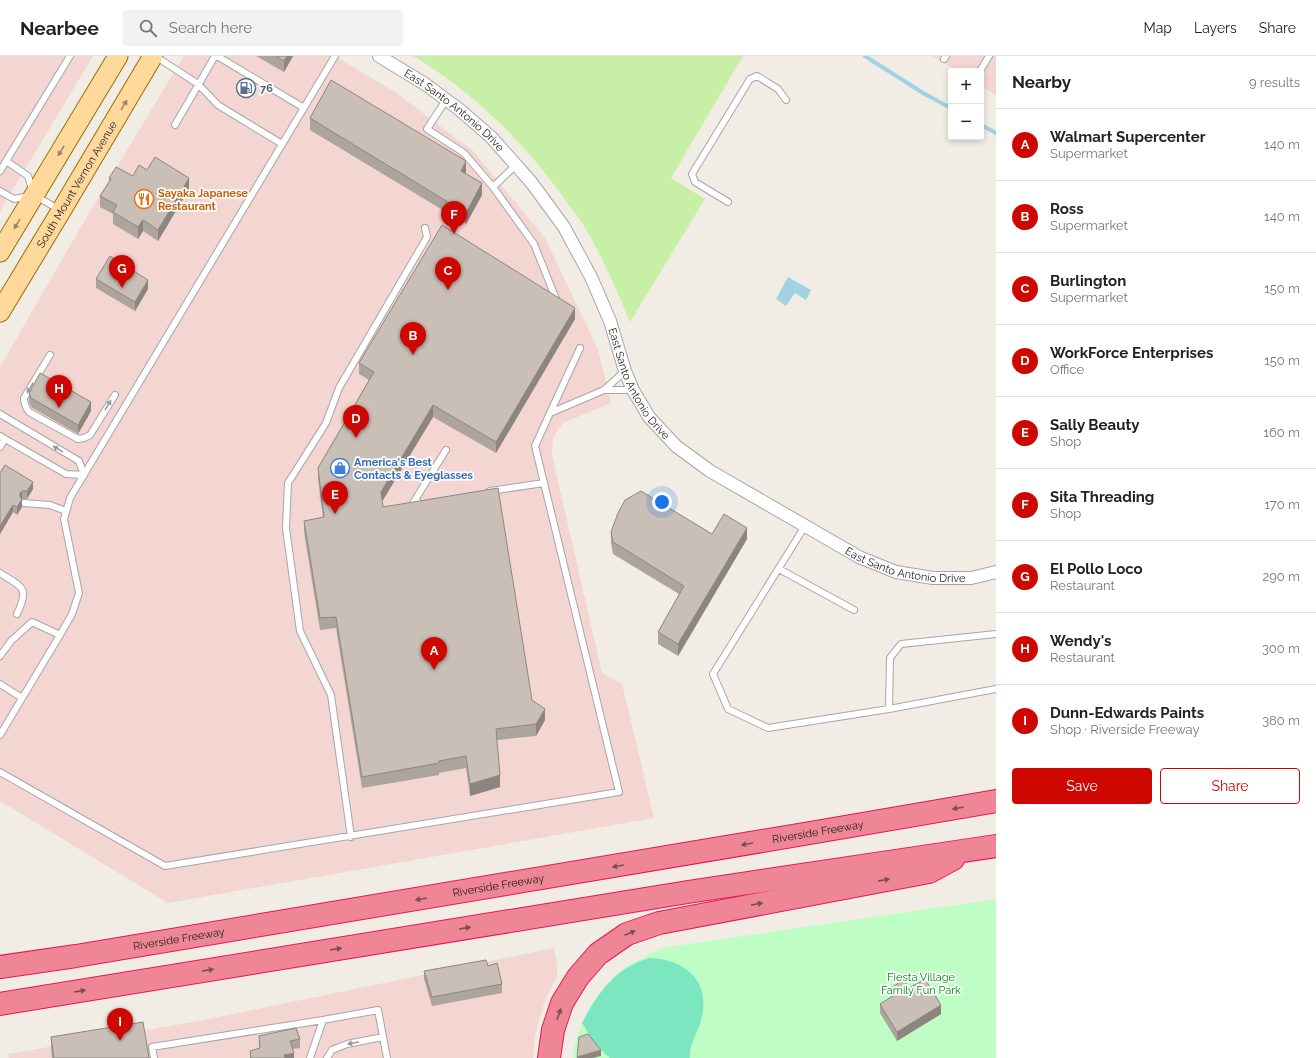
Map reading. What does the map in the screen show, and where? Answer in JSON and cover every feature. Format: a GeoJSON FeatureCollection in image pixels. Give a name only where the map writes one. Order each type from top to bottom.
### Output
{"type":"FeatureCollection","features":[{"type":"Feature","properties":{"kind":"highway","name":"Riverside Freeway"},"geometry":{"type":"LineString","coordinates":[[0,967],[76,956],[996,801]]}},
{"type":"Feature","properties":{"kind":"highway"},"geometry":{"type":"LineString","coordinates":[[0,1004],[771,878],[996,846]]}},
{"type":"Feature","properties":{"kind":"highway"},"geometry":{"type":"LineString","coordinates":[[549,1058],[553,1030],[562,1003],[578,977],[598,954],[627,934],[659,923],[930,872],[966,851]]}},
{"type":"Feature","properties":{"kind":"highway"},"geometry":{"type":"LineString","coordinates":[[0,954],[76,956]]}},
{"type":"Feature","properties":{"kind":"highway"},"geometry":{"type":"LineString","coordinates":[[0,1009],[48,996]]}},
{"type":"Feature","properties":{"kind":"main road"},"geometry":{"type":"LineString","coordinates":[[0,252],[118,56]]}},
{"type":"Feature","properties":{"kind":"main road","name":"South Mount Vernon Avenue"},"geometry":{"type":"LineString","coordinates":[[0,312],[154,56]]}},
{"type":"Feature","properties":{"kind":"street","name":"East Santo Antonio Drive"},"geometry":{"type":"LineString","coordinates":[[379,56],[425,84],[491,137],[531,182],[564,227],[591,277],[610,321],[625,371],[633,390],[649,417],[676,446],[710,471],[859,557],[896,572],[933,578],[971,578],[996,572]]}},
{"type":"Feature","properties":{"kind":"lane"},"geometry":{"type":"LineString","coordinates":[[0,171],[70,56]]}},
{"type":"Feature","properties":{"kind":"lane"},"geometry":{"type":"LineString","coordinates":[[154,56],[198,84],[218,105],[282,144]]}},
{"type":"Feature","properties":{"kind":"lane"},"geometry":{"type":"LineString","coordinates":[[175,124],[216,56],[304,108]]}},
{"type":"Feature","properties":{"kind":"lane"},"geometry":{"type":"LineString","coordinates":[[0,735],[72,614],[79,593],[64,519],[70,498],[335,56]]}},
{"type":"Feature","properties":{"kind":"lane"},"geometry":{"type":"LineString","coordinates":[[982,68],[989,56]]}},
{"type":"Feature","properties":{"kind":"lane"},"geometry":{"type":"LineString","coordinates":[[728,202],[695,182],[692,174],[750,79],[756,76],[778,89],[786,100]]}},
{"type":"Feature","properties":{"kind":"lane"},"geometry":{"type":"LineString","coordinates":[[446,100],[426,129],[464,154],[493,187],[534,244],[556,299]]}},
{"type":"Feature","properties":{"kind":"lane"},"geometry":{"type":"LineString","coordinates":[[6,161],[28,176],[34,195],[61,211]]}},
{"type":"Feature","properties":{"kind":"lane"},"geometry":{"type":"LineString","coordinates":[[493,187],[516,165]]}},
{"type":"Feature","properties":{"kind":"lane"},"geometry":{"type":"LineString","coordinates":[[0,191],[14,199],[34,195]]}},
{"type":"Feature","properties":{"kind":"lane"},"geometry":{"type":"LineString","coordinates":[[351,837],[331,695],[300,631],[286,528],[288,483],[326,423],[339,388],[427,237],[425,228]]}},
{"type":"Feature","properties":{"kind":"lane"},"geometry":{"type":"LineString","coordinates":[[0,772],[165,866],[351,837],[619,792],[535,446],[580,348]]}},
{"type":"Feature","properties":{"kind":"lane"},"geometry":{"type":"LineString","coordinates":[[50,355],[24,398],[24,403],[29,412],[78,438],[84,438],[90,435],[115,395]]}},
{"type":"Feature","properties":{"kind":"lane"},"geometry":{"type":"LineString","coordinates":[[550,413],[604,390],[625,371]]}},
{"type":"Feature","properties":{"kind":"lane"},"geometry":{"type":"LineString","coordinates":[[604,390],[633,390]]}},
{"type":"Feature","properties":{"kind":"lane"},"geometry":{"type":"LineString","coordinates":[[0,414],[79,461],[84,475]]}},
{"type":"Feature","properties":{"kind":"lane"},"geometry":{"type":"LineString","coordinates":[[0,447],[3,437],[66,474],[84,475]]}},
{"type":"Feature","properties":{"kind":"lane"},"geometry":{"type":"LineString","coordinates":[[428,501],[413,503],[446,450]]}},
{"type":"Feature","properties":{"kind":"lane"},"geometry":{"type":"LineString","coordinates":[[482,492],[544,483]]}},
{"type":"Feature","properties":{"kind":"lane"},"geometry":{"type":"LineString","coordinates":[[24,503],[50,505],[66,511]]}},
{"type":"Feature","properties":{"kind":"lane"},"geometry":{"type":"LineString","coordinates":[[805,526],[713,674],[728,709],[768,728],[888,709],[996,689]]}},
{"type":"Feature","properties":{"kind":"lane"},"geometry":{"type":"LineString","coordinates":[[779,569],[854,610]]}},
{"type":"Feature","properties":{"kind":"lane"},"geometry":{"type":"LineString","coordinates":[[0,574],[21,587],[24,592],[23,601],[18,614]]}},
{"type":"Feature","properties":{"kind":"lane"},"geometry":{"type":"LineString","coordinates":[[0,656],[11,641],[32,622],[60,635]]}},
{"type":"Feature","properties":{"kind":"lane"},"geometry":{"type":"LineString","coordinates":[[888,709],[890,658],[901,644],[996,634]]}},
{"type":"Feature","properties":{"kind":"lane"},"geometry":{"type":"LineString","coordinates":[[0,684],[22,698]]}},
{"type":"Feature","properties":{"kind":"lane"},"geometry":{"type":"LineString","coordinates":[[154,1058],[152,1047],[378,1010],[387,1058]]}},
{"type":"Feature","properties":{"kind":"lane"},"geometry":{"type":"LineString","coordinates":[[310,1058],[323,1020]]}},
{"type":"Feature","properties":{"kind":"lane"},"geometry":{"type":"LineString","coordinates":[[327,1058],[332,1050],[347,1044],[383,1037]]}},
{"type":"Feature","properties":{"kind":"shaded area"},"geometry":{"type":"Polygon","coordinates":[[[0,56],[93,56],[0,211],[0,56]]]}},
{"type":"Feature","properties":{"kind":"shaded area"},"geometry":{"type":"Polygon","coordinates":[[[184,56],[335,56],[395,92],[473,151],[545,238],[598,349],[611,403],[563,423],[553,437],[552,455],[602,673],[622,684],[654,818],[168,903],[0,801],[0,367],[89,213],[184,56]]]}},
{"type":"Feature","properties":{"kind":"shaded area"},"geometry":{"type":"Polygon","coordinates":[[[932,56],[996,56],[996,95],[984,88],[984,68],[952,68],[932,56]]]}},
{"type":"Feature","properties":{"kind":"shaded area"},"geometry":{"type":"Polygon","coordinates":[[[554,948],[557,963],[557,977],[545,1000],[535,1035],[533,1058],[9,1058],[8,1054],[199,1021],[554,948]]]}},
{"type":"Feature","properties":{"kind":"green space"},"geometry":{"type":"Polygon","coordinates":[[[413,56],[743,56],[671,178],[705,199],[630,322],[605,264],[585,228],[535,161],[498,122],[458,86],[413,56]]]}},
{"type":"Feature","properties":{"kind":"green space","name":"Fiesta Village Family Fun Park"},"geometry":{"type":"Polygon","coordinates":[[[996,899],[996,1058],[573,1058],[575,1045],[584,1020],[590,1007],[606,985],[626,967],[661,948],[996,899]]]}},
{"type":"Feature","properties":{"kind":"green space"},"geometry":{"type":"Polygon","coordinates":[[[649,958],[673,962],[683,967],[698,982],[702,991],[702,1016],[692,1043],[690,1058],[610,1058],[595,1044],[582,1023],[601,992],[617,975],[637,962],[649,958]]]}},
{"type":"Feature","properties":{"kind":"water"},"geometry":{"type":"Polygon","coordinates":[[[788,277],[811,290],[806,300],[795,293],[786,306],[776,299],[788,277]]]}},
{"type":"Feature","properties":{"kind":"building"},"geometry":{"type":"Polygon","coordinates":[[[276,56],[287,56],[284,61],[276,56]]]}},
{"type":"Feature","properties":{"kind":"building"},"geometry":{"type":"Polygon","coordinates":[[[331,80],[466,161],[461,171],[482,183],[466,213],[310,118],[331,80]]]}},
{"type":"Feature","properties":{"kind":"building","name":"Sayaka Japanese Restaurant"},"geometry":{"type":"Polygon","coordinates":[[[155,157],[189,178],[158,230],[143,220],[138,227],[113,212],[117,205],[100,196],[111,179],[109,178],[116,167],[133,176],[139,165],[147,170],[155,157]]]}},
{"type":"Feature","properties":{"kind":"building"},"geometry":{"type":"Polygon","coordinates":[[[442,225],[575,308],[496,442],[433,405],[381,492],[383,507],[498,488],[532,700],[545,709],[536,724],[496,729],[500,775],[470,784],[466,756],[439,761],[439,763],[362,777],[336,617],[320,618],[304,521],[324,517],[318,468],[374,372],[359,363],[442,225]]]}},
{"type":"Feature","properties":{"kind":"building"},"geometry":{"type":"Polygon","coordinates":[[[110,256],[148,280],[135,302],[96,279],[110,256]]]}},
{"type":"Feature","properties":{"kind":"building"},"geometry":{"type":"Polygon","coordinates":[[[40,373],[91,402],[78,425],[31,398],[29,393],[40,373]]]}},
{"type":"Feature","properties":{"kind":"building"},"geometry":{"type":"Polygon","coordinates":[[[5,465],[33,482],[27,491],[22,491],[20,493],[20,497],[22,499],[17,507],[13,505],[0,526],[0,473],[5,465]]]}},
{"type":"Feature","properties":{"kind":"building"},"geometry":{"type":"Polygon","coordinates":[[[641,491],[712,534],[724,514],[747,528],[678,644],[658,632],[684,586],[613,542],[611,532],[618,513],[625,500],[641,491]]]}},
{"type":"Feature","properties":{"kind":"building"},"geometry":{"type":"Polygon","coordinates":[[[486,960],[488,966],[497,963],[502,984],[432,997],[424,971],[486,960]]]}},
{"type":"Feature","properties":{"kind":"building"},"geometry":{"type":"Polygon","coordinates":[[[925,979],[941,1005],[897,1032],[880,1004],[896,994],[892,987],[904,980],[909,988],[925,979]]]}},
{"type":"Feature","properties":{"kind":"building"},"geometry":{"type":"Polygon","coordinates":[[[143,1022],[149,1058],[54,1058],[51,1037],[143,1022]]]}},
{"type":"Feature","properties":{"kind":"building"},"geometry":{"type":"Polygon","coordinates":[[[296,1028],[300,1039],[290,1041],[294,1053],[284,1055],[285,1058],[251,1058],[250,1051],[260,1048],[259,1036],[296,1028]]]}},
{"type":"Feature","properties":{"kind":"building"},"geometry":{"type":"Polygon","coordinates":[[[588,1034],[601,1050],[577,1057],[579,1037],[588,1034]]]}},
{"type":"Feature","properties":{"kind":"waterway"},"geometry":{"type":"LineString","coordinates":[[865,56],[923,93],[948,106]]}},
{"type":"Feature","properties":{"kind":"waterway"},"geometry":{"type":"LineString","coordinates":[[984,127],[996,133]]}},
{"type":"Feature","properties":{"kind":"place","name":"76"},"geometry":{"type":"Point","coordinates":[246,88]}},
{"type":"Feature","properties":{"kind":"place","name":"Sayaka Japanese Restaurant"},"geometry":{"type":"Point","coordinates":[144,199]}},
{"type":"Feature","properties":{"kind":"place","name":"Sita Threading"},"geometry":{"type":"Point","coordinates":[454,234]}},
{"type":"Feature","properties":{"kind":"place","name":"El Pollo Loco"},"geometry":{"type":"Point","coordinates":[122,288]}},
{"type":"Feature","properties":{"kind":"place","name":"Burlington"},"geometry":{"type":"Point","coordinates":[448,290]}},
{"type":"Feature","properties":{"kind":"place","name":"Ross"},"geometry":{"type":"Point","coordinates":[413,355]}},
{"type":"Feature","properties":{"kind":"place","name":"Wendy's"},"geometry":{"type":"Point","coordinates":[59,408]}},
{"type":"Feature","properties":{"kind":"place","name":"WorkForce Enterprises"},"geometry":{"type":"Point","coordinates":[356,438]}},
{"type":"Feature","properties":{"kind":"place","name":"America's Best Contacts & Eyeglasses"},"geometry":{"type":"Point","coordinates":[340,468]}},
{"type":"Feature","properties":{"kind":"place","name":"Sally Beauty"},"geometry":{"type":"Point","coordinates":[335,514]}},
{"type":"Feature","properties":{"kind":"place","name":"Walmart Supercenter"},"geometry":{"type":"Point","coordinates":[434,670]}},
{"type":"Feature","properties":{"kind":"place","name":"Dunn-Edwards Paints"},"geometry":{"type":"Point","coordinates":[120,1041]}}]}
